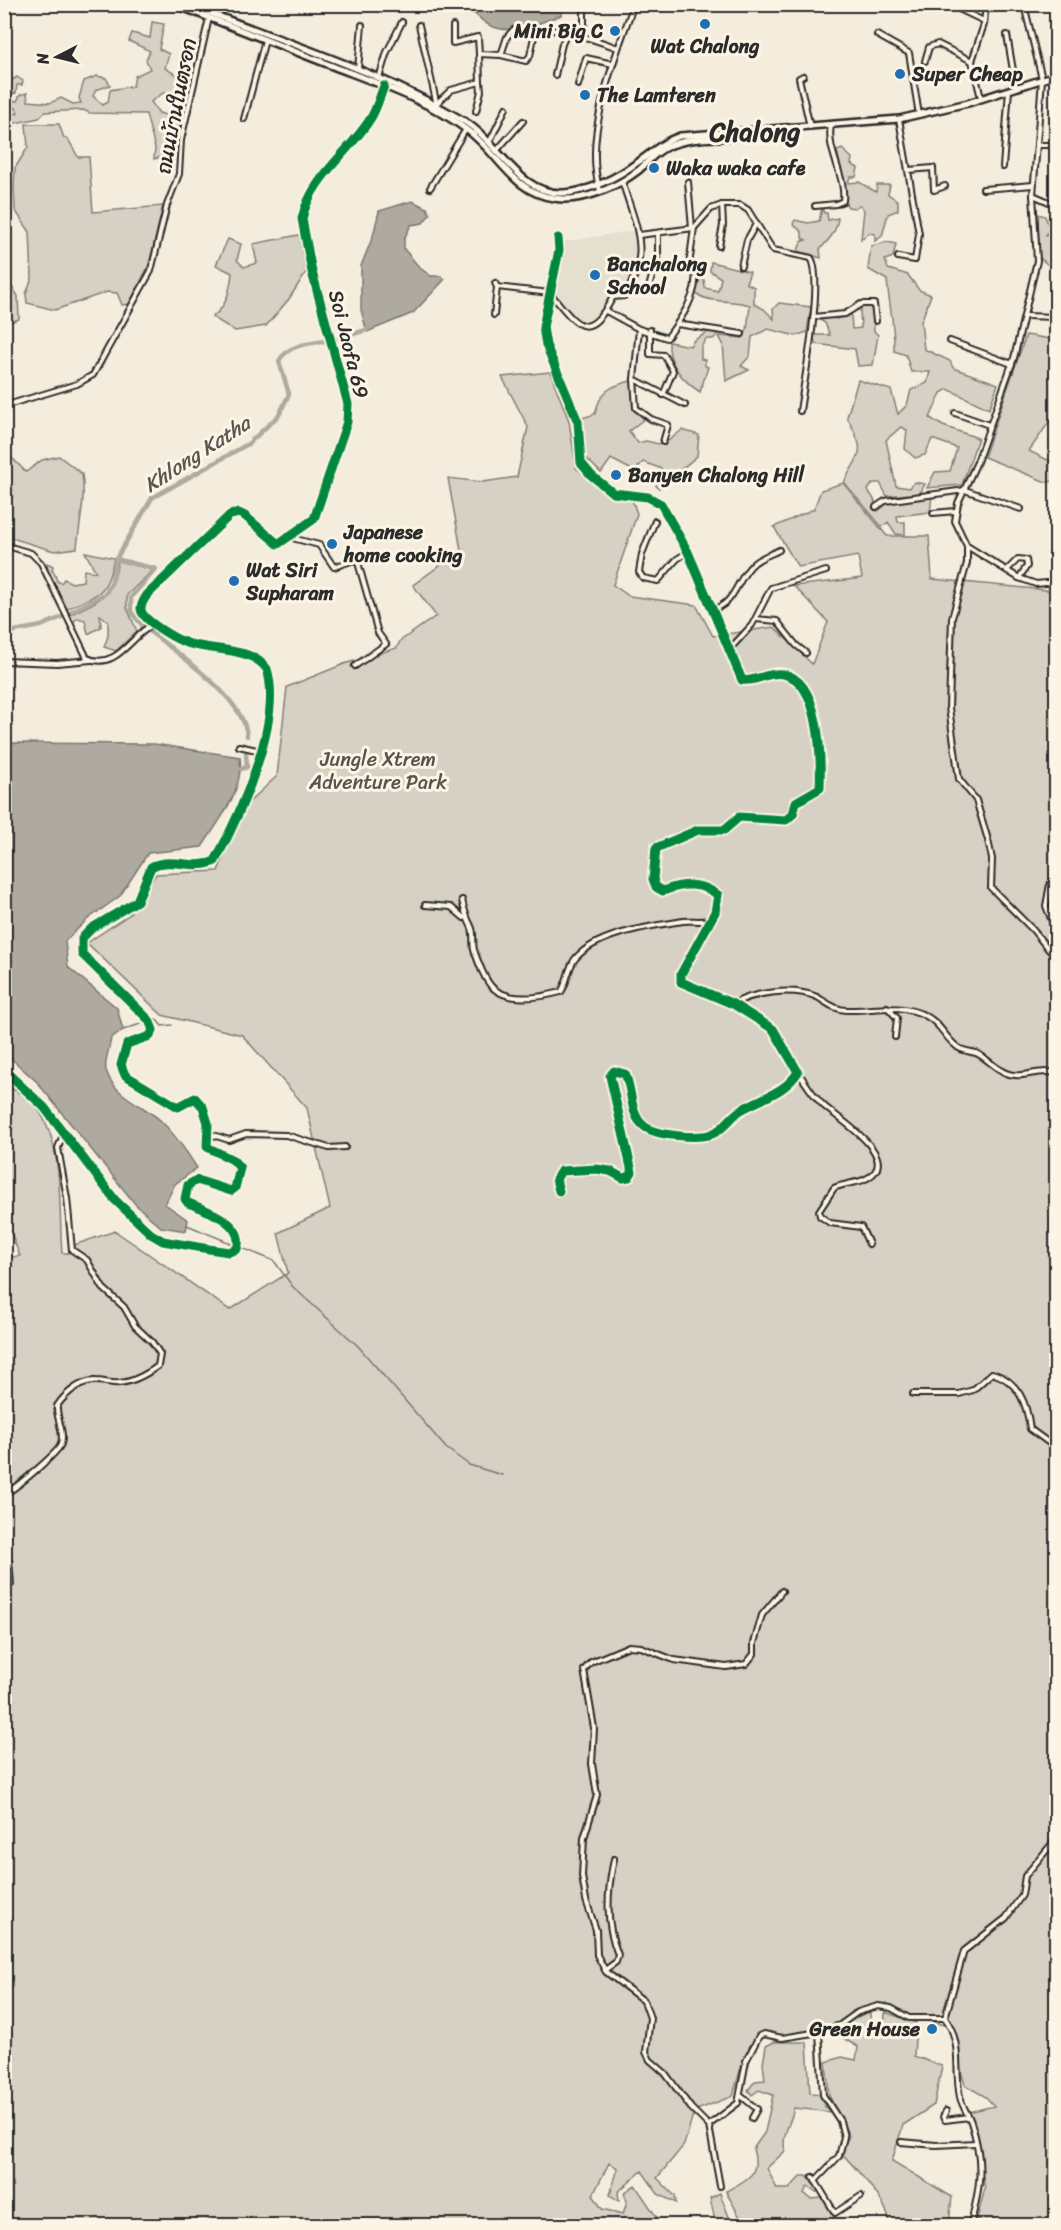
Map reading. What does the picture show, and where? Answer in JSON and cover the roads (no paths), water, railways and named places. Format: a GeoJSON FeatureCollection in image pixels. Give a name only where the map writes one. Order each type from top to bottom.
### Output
{"type":"FeatureCollection","features":[{"type":"Feature","properties":{"kind":"main road"},"geometry":{"type":"LineString","coordinates":[[174,4],[384,86],[466,129],[488,148],[515,180],[531,192],[555,199],[572,199],[599,187],[640,161],[667,140],[899,119],[981,98],[1056,75]]}},
{"type":"Feature","properties":{"kind":"main road"},"geometry":{"type":"LineString","coordinates":[[187,4],[203,7],[380,78],[435,103],[466,122],[490,141],[515,172],[531,186],[552,193],[566,194],[622,181],[667,147],[711,136]]}},
{"type":"Feature","properties":{"kind":"street"},"geometry":{"type":"LineString","coordinates":[[584,4],[584,36]]}},
{"type":"Feature","properties":{"kind":"street"},"geometry":{"type":"LineString","coordinates":[[599,187],[595,147],[618,48],[634,4]]}},
{"type":"Feature","properties":{"kind":"street"},"geometry":{"type":"LineString","coordinates":[[948,4],[984,21]]}},
{"type":"Feature","properties":{"kind":"street"},"geometry":{"type":"LineString","coordinates":[[981,98],[972,61],[984,21],[986,4]]}},
{"type":"Feature","properties":{"kind":"street"},"geometry":{"type":"LineString","coordinates":[[1026,13],[1042,79],[1033,195],[1037,261],[1012,364],[956,511],[957,527],[967,546],[967,563],[952,618],[949,708],[957,768],[963,786],[976,800],[988,840],[992,859],[991,888],[1033,930],[1049,950],[1056,947]]}},
{"type":"Feature","properties":{"kind":"street","name":"ถนนบ้านในตรอก"},"geometry":{"type":"LineString","coordinates":[[4,406],[77,384],[93,375],[148,277],[167,205],[179,174],[181,140],[209,18]]}},
{"type":"Feature","properties":{"kind":"street"},"geometry":{"type":"LineString","coordinates":[[380,78],[387,52],[402,22]]}},
{"type":"Feature","properties":{"kind":"street"},"geometry":{"type":"LineString","coordinates":[[358,69],[362,25]]}},
{"type":"Feature","properties":{"kind":"street"},"geometry":{"type":"LineString","coordinates":[[419,25],[435,103],[451,90],[480,82]]}},
{"type":"Feature","properties":{"kind":"street"},"geometry":{"type":"LineString","coordinates":[[453,26],[453,43],[478,37],[481,91],[476,111]]}},
{"type":"Feature","properties":{"kind":"street"},"geometry":{"type":"LineString","coordinates":[[501,55],[507,37],[513,30],[536,27],[568,31],[618,48]]}},
{"type":"Feature","properties":{"kind":"street"},"geometry":{"type":"LineString","coordinates":[[479,54],[501,55],[526,61],[530,56],[536,27]]}},
{"type":"Feature","properties":{"kind":"street"},"geometry":{"type":"LineString","coordinates":[[555,75],[562,44],[568,31]]}},
{"type":"Feature","properties":{"kind":"street"},"geometry":{"type":"LineString","coordinates":[[878,34],[909,53],[919,115]]}},
{"type":"Feature","properties":{"kind":"street"},"geometry":{"type":"LineString","coordinates":[[1007,35],[1016,88]]}},
{"type":"Feature","properties":{"kind":"street"},"geometry":{"type":"LineString","coordinates":[[244,119],[265,40]]}},
{"type":"Feature","properties":{"kind":"street"},"geometry":{"type":"LineString","coordinates":[[925,61],[929,47],[938,44],[972,61]]}},
{"type":"Feature","properties":{"kind":"street"},"geometry":{"type":"LineString","coordinates":[[579,85],[586,58],[614,64]]}},
{"type":"Feature","properties":{"kind":"street"},"geometry":{"type":"LineString","coordinates":[[803,76],[799,78],[811,128]]}},
{"type":"Feature","properties":{"kind":"street","name":"Soi Jaofa 69"},"geometry":{"type":"LineString","coordinates":[[291,537],[314,519],[347,422],[348,404],[312,272],[302,219],[325,173],[371,118],[384,86]]}},
{"type":"Feature","properties":{"kind":"street"},"geometry":{"type":"LineString","coordinates":[[1003,167],[1009,90]]}},
{"type":"Feature","properties":{"kind":"street"},"geometry":{"type":"LineString","coordinates":[[490,141],[506,108]]}},
{"type":"Feature","properties":{"kind":"street"},"geometry":{"type":"LineString","coordinates":[[898,257],[915,260],[919,234],[899,119]]}},
{"type":"Feature","properties":{"kind":"street"},"geometry":{"type":"LineString","coordinates":[[498,149],[523,121]]}},
{"type":"Feature","properties":{"kind":"street"},"geometry":{"type":"LineString","coordinates":[[815,206],[843,201],[842,186],[831,147],[831,125]]}},
{"type":"Feature","properties":{"kind":"street"},"geometry":{"type":"LineString","coordinates":[[430,188],[466,129]]}},
{"type":"Feature","properties":{"kind":"street"},"geometry":{"type":"LineString","coordinates":[[1037,145],[1056,145]]}},
{"type":"Feature","properties":{"kind":"street"},"geometry":{"type":"LineString","coordinates":[[909,170],[933,168],[934,190],[945,186]]}},
{"type":"Feature","properties":{"kind":"street"},"geometry":{"type":"LineString","coordinates":[[494,315],[496,285],[550,293],[576,324],[593,325],[614,297],[624,296],[636,275],[642,249],[622,181]]}},
{"type":"Feature","properties":{"kind":"street"},"geometry":{"type":"LineString","coordinates":[[688,182],[693,228],[689,265]]}},
{"type":"Feature","properties":{"kind":"street"},"geometry":{"type":"LineString","coordinates":[[983,189],[1034,185]]}},
{"type":"Feature","properties":{"kind":"street"},"geometry":{"type":"LineString","coordinates":[[1033,195],[1056,205]]}},
{"type":"Feature","properties":{"kind":"street"},"geometry":{"type":"LineString","coordinates":[[639,235],[693,228],[711,209],[722,205],[740,205],[748,210],[773,250],[811,258],[815,264],[813,317],[800,411]]}},
{"type":"Feature","properties":{"kind":"street"},"geometry":{"type":"LineString","coordinates":[[719,246],[723,225],[722,205]]}},
{"type":"Feature","properties":{"kind":"street"},"geometry":{"type":"LineString","coordinates":[[741,266],[747,240],[756,224]]}},
{"type":"Feature","properties":{"kind":"street"},"geometry":{"type":"LineString","coordinates":[[648,291],[658,254],[658,233]]}},
{"type":"Feature","properties":{"kind":"street"},"geometry":{"type":"LineString","coordinates":[[558,238],[559,250],[543,327],[546,345],[578,422],[581,463],[591,476],[613,493],[648,497],[661,504],[688,552],[710,610],[742,680],[747,681],[772,673],[786,674],[804,690],[817,718],[820,788],[796,802],[793,814],[786,820],[738,817],[724,830],[698,830],[656,848],[653,879],[656,887],[663,891],[689,883],[709,888],[718,895],[719,900],[710,920],[681,974],[681,982],[733,1004],[773,1029],[814,1096],[866,1140],[877,1157],[876,1170],[872,1175],[865,1180],[834,1188],[819,1211],[820,1216],[830,1222],[861,1227],[869,1244]]}},
{"type":"Feature","properties":{"kind":"street"},"geometry":{"type":"LineString","coordinates":[[606,310],[639,328],[650,330],[667,338],[677,324],[697,281],[695,270]]}},
{"type":"Feature","properties":{"kind":"street"},"geometry":{"type":"LineString","coordinates":[[813,317],[845,314],[869,303],[873,304],[876,321]]}},
{"type":"Feature","properties":{"kind":"street"},"geometry":{"type":"LineString","coordinates":[[1025,316],[1056,317]]}},
{"type":"Feature","properties":{"kind":"street"},"geometry":{"type":"LineString","coordinates":[[677,324],[742,334]]}},
{"type":"Feature","properties":{"kind":"street"},"geometry":{"type":"LineString","coordinates":[[639,328],[634,379],[636,408],[669,428],[663,442]]}},
{"type":"Feature","properties":{"kind":"street"},"geometry":{"type":"LineString","coordinates":[[650,330],[650,354],[664,355],[673,371],[663,395]]}},
{"type":"Feature","properties":{"kind":"street"},"geometry":{"type":"LineString","coordinates":[[950,341],[1012,364]]}},
{"type":"Feature","properties":{"kind":"street"},"geometry":{"type":"LineString","coordinates":[[634,379],[685,405]]}},
{"type":"Feature","properties":{"kind":"street"},"geometry":{"type":"LineString","coordinates":[[955,413],[989,425]]}},
{"type":"Feature","properties":{"kind":"street"},"geometry":{"type":"LineString","coordinates":[[876,507],[885,501],[964,490],[1021,509]]}},
{"type":"Feature","properties":{"kind":"street"},"geometry":{"type":"LineString","coordinates":[[933,513],[956,511]]}},
{"type":"Feature","properties":{"kind":"street"},"geometry":{"type":"LineString","coordinates":[[4,1070],[44,1107],[63,1135],[115,1200],[151,1234],[163,1241],[235,1251],[238,1239],[225,1220],[188,1203],[185,1199],[186,1189],[191,1183],[202,1180],[231,1191],[235,1188],[240,1176],[237,1163],[207,1147],[210,1134],[203,1107],[195,1098],[178,1107],[125,1075],[121,1065],[127,1044],[150,1036],[153,1030],[149,1020],[82,954],[82,938],[92,928],[136,901],[151,867],[164,863],[207,865],[215,861],[254,778],[261,751],[270,684],[267,669],[262,662],[185,642],[143,616],[141,608],[147,595],[230,515],[238,513],[278,544],[291,537],[320,545],[334,567],[357,559],[378,633],[386,644],[355,666]]}},
{"type":"Feature","properties":{"kind":"street"},"geometry":{"type":"LineString","coordinates":[[655,521],[642,554],[639,572],[643,578],[657,581],[688,552]]}},
{"type":"Feature","properties":{"kind":"street"},"geometry":{"type":"LineString","coordinates":[[4,545],[31,553],[41,563],[83,654],[92,660]]}},
{"type":"Feature","properties":{"kind":"street"},"geometry":{"type":"LineString","coordinates":[[967,546],[1019,578],[1036,584],[1056,582]]}},
{"type":"Feature","properties":{"kind":"street"},"geometry":{"type":"LineString","coordinates":[[710,610],[722,607],[732,597],[753,563],[779,550]]}},
{"type":"Feature","properties":{"kind":"street"},"geometry":{"type":"LineString","coordinates":[[1006,570],[1018,558],[1026,560],[1027,566],[1019,578]]}},
{"type":"Feature","properties":{"kind":"street"},"geometry":{"type":"LineString","coordinates":[[728,651],[756,619],[771,588],[826,571]]}},
{"type":"Feature","properties":{"kind":"street"},"geometry":{"type":"LineString","coordinates":[[756,619],[777,621],[796,645],[806,653]]}},
{"type":"Feature","properties":{"kind":"street"},"geometry":{"type":"LineString","coordinates":[[4,661],[57,663],[92,660],[119,654],[147,628],[155,625]]}},
{"type":"Feature","properties":{"kind":"street"},"geometry":{"type":"LineString","coordinates":[[239,746],[261,751]]}},
{"type":"Feature","properties":{"kind":"street"},"geometry":{"type":"LineString","coordinates":[[1056,880],[1050,884],[1046,899],[1046,906],[1056,931]]}},
{"type":"Feature","properties":{"kind":"street"},"geometry":{"type":"LineString","coordinates":[[462,900],[466,921]]}},
{"type":"Feature","properties":{"kind":"street"},"geometry":{"type":"LineString","coordinates":[[425,905],[451,907],[459,911],[471,926],[474,948],[493,988],[535,999],[561,993],[566,986],[566,974],[575,960],[583,951],[597,943],[637,929],[686,920],[698,923],[710,920]]}},
{"type":"Feature","properties":{"kind":"street"},"geometry":{"type":"LineString","coordinates":[[733,1004],[760,994],[793,992],[806,994],[844,1010],[897,1006],[925,1015],[938,1024],[955,1045],[984,1057],[996,1068],[1009,1075],[1029,1075],[1047,1070],[1055,1072],[1056,1078]]}},
{"type":"Feature","properties":{"kind":"street"},"geometry":{"type":"LineString","coordinates":[[886,1006],[897,1018],[895,1037]]}},
{"type":"Feature","properties":{"kind":"street"},"geometry":{"type":"LineString","coordinates":[[559,1191],[556,1179],[561,1171],[597,1169],[623,1178],[629,1177],[632,1172],[615,1106],[614,1090],[610,1082],[610,1076],[614,1071],[625,1074],[634,1110],[643,1125],[655,1132],[696,1136],[711,1134],[722,1129],[739,1111],[768,1098],[794,1079],[798,1072]]}},
{"type":"Feature","properties":{"kind":"street"},"geometry":{"type":"LineString","coordinates":[[210,1134],[230,1140],[246,1134],[286,1135],[329,1148],[345,1147]]}},
{"type":"Feature","properties":{"kind":"street"},"geometry":{"type":"LineString","coordinates":[[4,1494],[14,1489],[58,1449],[62,1431],[57,1406],[64,1397],[77,1386],[89,1382],[120,1383],[136,1379],[158,1366],[160,1354],[152,1342],[134,1325],[124,1307],[103,1288],[87,1260],[72,1250],[67,1198],[58,1148],[63,1135]]}},
{"type":"Feature","properties":{"kind":"street"},"geometry":{"type":"LineString","coordinates":[[913,1394],[959,1394],[973,1390],[992,1373],[1004,1376],[1022,1398],[1030,1429],[1056,1448]]}},
{"type":"Feature","properties":{"kind":"street"},"geometry":{"type":"LineString","coordinates":[[4,1554],[9,1561],[11,1584]]}},
{"type":"Feature","properties":{"kind":"street"},"geometry":{"type":"LineString","coordinates":[[720,2186],[709,2126],[691,2108],[665,2073],[650,2060],[646,2044],[650,2018],[644,2001],[605,1970],[597,1955],[596,1930],[586,1900],[582,1876],[584,1838],[597,1795],[592,1764],[594,1728],[585,1678],[586,1666],[606,1654],[629,1646],[641,1647],[674,1660],[737,1667],[746,1664],[754,1654],[754,1643],[762,1615],[783,1591]]}},
{"type":"Feature","properties":{"kind":"street"},"geometry":{"type":"LineString","coordinates":[[945,2018],[964,1951],[1006,1918],[1022,1895],[1025,1876],[1056,1839]]}},
{"type":"Feature","properties":{"kind":"street"},"geometry":{"type":"LineString","coordinates":[[605,1970],[616,1962],[618,1955],[608,1912],[607,1896],[614,1858]]}},
{"type":"Feature","properties":{"kind":"street"},"geometry":{"type":"LineString","coordinates":[[709,2126],[738,2103],[746,2061],[759,2036],[764,2034],[782,2038],[819,2032],[840,2025],[858,2012],[878,2006],[891,2008],[909,2018],[945,2018]]}},
{"type":"Feature","properties":{"kind":"street"},"geometry":{"type":"LineString","coordinates":[[945,2018],[955,2031],[960,2099],[969,2117],[982,2170],[978,2203],[970,2226]]}},
{"type":"Feature","properties":{"kind":"street"},"geometry":{"type":"LineString","coordinates":[[819,2032],[823,2095],[840,2121],[844,2138],[839,2157],[814,2179],[835,2213],[861,2196]]}},
{"type":"Feature","properties":{"kind":"street"},"geometry":{"type":"LineString","coordinates":[[741,2096],[758,2109],[752,2118]]}},
{"type":"Feature","properties":{"kind":"street"},"geometry":{"type":"LineString","coordinates":[[946,2111],[943,2117],[945,2120],[969,2117]]}},
{"type":"Feature","properties":{"kind":"street"},"geometry":{"type":"LineString","coordinates":[[901,2142],[936,2145],[976,2143]]}},
{"type":"Feature","properties":{"kind":"waterway","name":"Khlong Katha"},"geometry":{"type":"LineString","coordinates":[[335,340],[366,330]]}},
{"type":"Feature","properties":{"kind":"waterway","name":"Khlong Katha"},"geometry":{"type":"LineString","coordinates":[[69,613],[106,593],[112,581],[116,559],[152,498],[248,444],[279,415],[289,394],[279,361],[283,355],[300,345],[328,341]]}},
{"type":"Feature","properties":{"kind":"waterway","name":"Khlong Katha"},"geometry":{"type":"LineString","coordinates":[[116,559],[156,569],[131,597],[131,612],[142,625]]}},
{"type":"Feature","properties":{"kind":"waterway"},"geometry":{"type":"LineString","coordinates":[[4,633],[41,626],[62,617]]}},
{"type":"Feature","properties":{"kind":"waterway"},"geometry":{"type":"LineString","coordinates":[[149,631],[192,664],[222,692],[235,707],[247,736]]}},
{"type":"Feature","properties":{"kind":"waterway"},"geometry":{"type":"LineString","coordinates":[[241,769],[247,767],[246,753]]}},
{"type":"Feature","properties":{"kind":"waterway"},"geometry":{"type":"LineString","coordinates":[[153,1020],[156,1019],[162,1026],[172,1025]]}},
{"type":"Feature","properties":{"kind":"waterway"},"geometry":{"type":"LineString","coordinates":[[123,1030],[146,1022]]}},
{"type":"Feature","properties":{"kind":"waterway"},"geometry":{"type":"LineString","coordinates":[[187,1225],[274,1261],[293,1287],[358,1346],[446,1448],[469,1465],[502,1475]]}},
{"type":"Feature","properties":{"kind":"place","name":"Wat Chalong"},"geometry":{"type":"Point","coordinates":[705,24]}},
{"type":"Feature","properties":{"kind":"place","name":"Mini Big C"},"geometry":{"type":"Point","coordinates":[615,31]}},
{"type":"Feature","properties":{"kind":"place","name":"Super Cheap"},"geometry":{"type":"Point","coordinates":[900,74]}},
{"type":"Feature","properties":{"kind":"place","name":"The Lamteren"},"geometry":{"type":"Point","coordinates":[585,95]}},
{"type":"Feature","properties":{"kind":"place","name":"Waka waka cafe"},"geometry":{"type":"Point","coordinates":[654,168]}},
{"type":"Feature","properties":{"kind":"place","name":"Banchalong School"},"geometry":{"type":"Point","coordinates":[595,275]}},
{"type":"Feature","properties":{"kind":"place","name":"Banyen Chalong Hill"},"geometry":{"type":"Point","coordinates":[616,475]}},
{"type":"Feature","properties":{"kind":"place","name":"Japanese home cooking"},"geometry":{"type":"Point","coordinates":[332,544]}},
{"type":"Feature","properties":{"kind":"place","name":"Wat Siri Supharam"},"geometry":{"type":"Point","coordinates":[234,581]}},
{"type":"Feature","properties":{"kind":"place","name":"Green House"},"geometry":{"type":"Point","coordinates":[932,2029]}},
{"type":"Feature","properties":{"kind":"district","name":"Chalong"},"geometry":{"type":"Point","coordinates":[755,132]}},
{"type":"Feature","properties":{"kind":"park label","name":"Jungle Xtrem Adventure Park"},"geometry":{"type":"Point","coordinates":[378,770]}}]}
